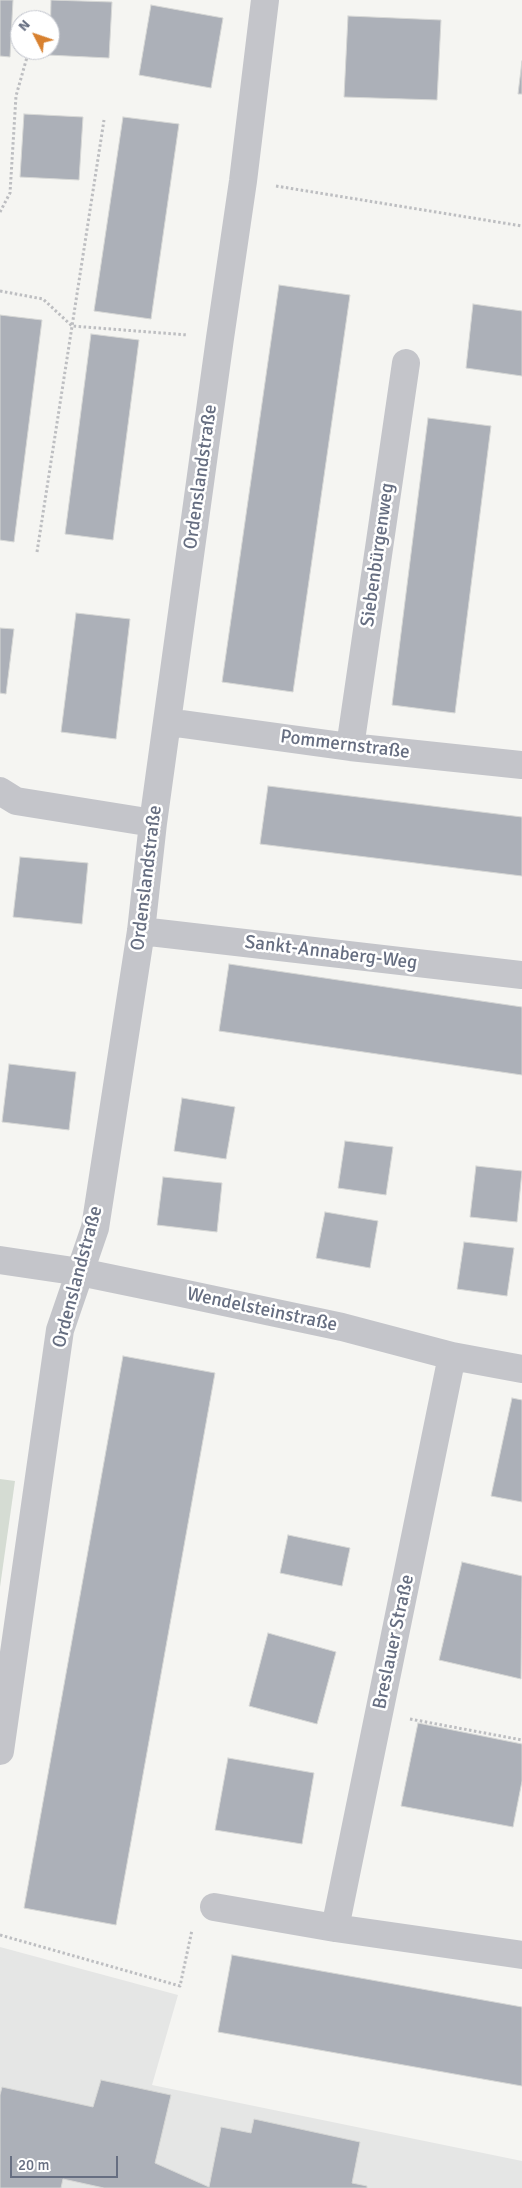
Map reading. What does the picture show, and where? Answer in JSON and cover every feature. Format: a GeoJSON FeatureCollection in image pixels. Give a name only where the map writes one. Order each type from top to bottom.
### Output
{"type":"FeatureCollection","features":[{"type":"Feature","properties":{"kind":"street","name":"Ordenslandstraße"},"geometry":{"type":"LineString","coordinates":[[0,1751],[60,1330],[94,1228],[141,931],[153,824],[243,181],[265,0]]}},
{"type":"Feature","properties":{"kind":"street","name":"Siebenbürgenweg"},"geometry":{"type":"LineString","coordinates":[[350,747],[406,362]]}},
{"type":"Feature","properties":{"kind":"street","name":"Pommernstraße"},"geometry":{"type":"LineString","coordinates":[[168,722],[350,747],[522,765]]}},
{"type":"Feature","properties":{"kind":"street"},"geometry":{"type":"LineString","coordinates":[[0,791],[16,801],[153,824]]}},
{"type":"Feature","properties":{"kind":"street","name":"Sankt-Annaberg-Weg"},"geometry":{"type":"LineString","coordinates":[[141,931],[522,975]]}},
{"type":"Feature","properties":{"kind":"street","name":"Wendelsteinstraße"},"geometry":{"type":"LineString","coordinates":[[0,1260],[80,1272],[342,1327],[452,1356],[522,1369]]}},
{"type":"Feature","properties":{"kind":"street","name":"Breslauer Straße"},"geometry":{"type":"LineString","coordinates":[[335,1928],[452,1356]]}},
{"type":"Feature","properties":{"kind":"street"},"geometry":{"type":"LineString","coordinates":[[214,1907],[335,1928],[522,1955]]}},
{"type":"Feature","properties":{"kind":"path"},"geometry":{"type":"LineString","coordinates":[[0,212],[10,193],[16,96],[26,60]]}},
{"type":"Feature","properties":{"kind":"path"},"geometry":{"type":"LineString","coordinates":[[37,552],[104,120]]}},
{"type":"Feature","properties":{"kind":"path"},"geometry":{"type":"LineString","coordinates":[[243,181],[522,226]]}},
{"type":"Feature","properties":{"kind":"path"},"geometry":{"type":"LineString","coordinates":[[0,290],[43,299],[72,326],[220,338]]}},
{"type":"Feature","properties":{"kind":"path"},"geometry":{"type":"LineString","coordinates":[[379,1714],[522,1740]]}},
{"type":"Feature","properties":{"kind":"path"},"geometry":{"type":"LineString","coordinates":[[0,1935],[180,1986],[197,1904],[214,1907]]}},
{"type":"Feature","properties":{"kind":"shaded area"},"geometry":{"type":"Polygon","coordinates":[[[0,1479],[15,1481],[0,1587],[0,1479]]]}},
{"type":"Feature","properties":{"kind":"shaded area"},"geometry":{"type":"Polygon","coordinates":[[[0,1947],[178,1995],[152,2085],[522,2161],[522,2188],[0,2188],[0,1947]]]}},
{"type":"Feature","properties":{"kind":"building"},"geometry":{"type":"Polygon","coordinates":[[[0,0],[13,0],[12,10],[10,10],[10,57],[0,56],[0,0]]]}},
{"type":"Feature","properties":{"kind":"building"},"geometry":{"type":"Polygon","coordinates":[[[51,0],[112,2],[109,58],[60,56],[60,10],[51,10],[51,0]]]}},
{"type":"Feature","properties":{"kind":"building"},"geometry":{"type":"Polygon","coordinates":[[[151,5],[223,18],[211,88],[139,75],[151,5]]]}},
{"type":"Feature","properties":{"kind":"building"},"geometry":{"type":"Polygon","coordinates":[[[348,16],[441,20],[437,100],[344,97],[348,16]]]}},
{"type":"Feature","properties":{"kind":"building"},"geometry":{"type":"Polygon","coordinates":[[[522,61],[522,94],[518,94],[522,61]]]}},
{"type":"Feature","properties":{"kind":"building"},"geometry":{"type":"Polygon","coordinates":[[[24,114],[83,117],[79,180],[20,177],[24,114]]]}},
{"type":"Feature","properties":{"kind":"building"},"geometry":{"type":"Polygon","coordinates":[[[123,117],[179,124],[151,319],[94,311],[123,117]]]}},
{"type":"Feature","properties":{"kind":"building"},"geometry":{"type":"Polygon","coordinates":[[[279,285],[350,295],[293,692],[222,682],[279,285]]]}},
{"type":"Feature","properties":{"kind":"building"},"geometry":{"type":"Polygon","coordinates":[[[473,304],[522,311],[522,376],[466,368],[473,304]]]}},
{"type":"Feature","properties":{"kind":"building"},"geometry":{"type":"Polygon","coordinates":[[[0,315],[42,320],[14,542],[0,540],[0,315]]]}},
{"type":"Feature","properties":{"kind":"building"},"geometry":{"type":"Polygon","coordinates":[[[91,334],[139,340],[113,540],[65,534],[91,334]]]}},
{"type":"Feature","properties":{"kind":"building"},"geometry":{"type":"Polygon","coordinates":[[[428,418],[491,426],[455,713],[392,705],[428,418]]]}},
{"type":"Feature","properties":{"kind":"building"},"geometry":{"type":"Polygon","coordinates":[[[76,613],[130,619],[116,739],[61,732],[76,613]]]}},
{"type":"Feature","properties":{"kind":"building"},"geometry":{"type":"Polygon","coordinates":[[[0,628],[14,629],[6,694],[0,693],[0,628]]]}},
{"type":"Feature","properties":{"kind":"building"},"geometry":{"type":"Polygon","coordinates":[[[268,786],[522,817],[522,876],[260,844],[268,786]]]}},
{"type":"Feature","properties":{"kind":"building"},"geometry":{"type":"Polygon","coordinates":[[[20,857],[88,863],[82,924],[13,917],[20,857]]]}},
{"type":"Feature","properties":{"kind":"building"},"geometry":{"type":"Polygon","coordinates":[[[229,964],[522,1007],[522,1075],[219,1031],[229,964]]]}},
{"type":"Feature","properties":{"kind":"building"},"geometry":{"type":"Polygon","coordinates":[[[9,1064],[76,1072],[69,1130],[2,1122],[9,1064]]]}},
{"type":"Feature","properties":{"kind":"building"},"geometry":{"type":"Polygon","coordinates":[[[182,1098],[235,1107],[226,1159],[174,1151],[182,1098]]]}},
{"type":"Feature","properties":{"kind":"building"},"geometry":{"type":"Polygon","coordinates":[[[345,1141],[393,1147],[386,1195],[338,1188],[345,1141]]]}},
{"type":"Feature","properties":{"kind":"building"},"geometry":{"type":"Polygon","coordinates":[[[476,1166],[522,1171],[517,1222],[470,1217],[476,1166]]]}},
{"type":"Feature","properties":{"kind":"building"},"geometry":{"type":"Polygon","coordinates":[[[163,1177],[222,1183],[217,1232],[157,1225],[163,1177]]]}},
{"type":"Feature","properties":{"kind":"building"},"geometry":{"type":"Polygon","coordinates":[[[325,1212],[378,1221],[370,1268],[316,1258],[325,1212]]]}},
{"type":"Feature","properties":{"kind":"building"},"geometry":{"type":"Polygon","coordinates":[[[464,1242],[514,1248],[507,1296],[457,1289],[464,1242]]]}},
{"type":"Feature","properties":{"kind":"building"},"geometry":{"type":"Polygon","coordinates":[[[123,1356],[215,1373],[116,1925],[24,1908],[123,1356]]]}},
{"type":"Feature","properties":{"kind":"building"},"geometry":{"type":"Polygon","coordinates":[[[512,1398],[522,1400],[522,1502],[491,1496],[512,1398]]]}},
{"type":"Feature","properties":{"kind":"building"},"geometry":{"type":"Polygon","coordinates":[[[288,1535],[350,1548],[342,1586],[280,1573],[288,1535]]]}},
{"type":"Feature","properties":{"kind":"building"},"geometry":{"type":"Polygon","coordinates":[[[462,1562],[522,1576],[521,1679],[439,1660],[462,1562]]]}},
{"type":"Feature","properties":{"kind":"building"},"geometry":{"type":"Polygon","coordinates":[[[268,1633],[336,1652],[317,1724],[249,1706],[268,1633]]]}},
{"type":"Feature","properties":{"kind":"building"},"geometry":{"type":"Polygon","coordinates":[[[418,1723],[522,1744],[522,1781],[513,1827],[401,1806],[418,1723]]]}},
{"type":"Feature","properties":{"kind":"building"},"geometry":{"type":"Polygon","coordinates":[[[228,1758],[314,1773],[302,1844],[215,1830],[228,1758]]]}},
{"type":"Feature","properties":{"kind":"building"},"geometry":{"type":"Polygon","coordinates":[[[232,1955],[522,2007],[522,2086],[218,2032],[232,1955]]]}},
{"type":"Feature","properties":{"kind":"building"},"geometry":{"type":"Polygon","coordinates":[[[101,2080],[171,2095],[155,2163],[209,2187],[221,2127],[251,2133],[254,2119],[360,2142],[352,2183],[367,2186],[367,2188],[104,2188],[63,2179],[61,2188],[0,2188],[0,2095],[2,2087],[93,2107],[101,2080]]]}}]}
